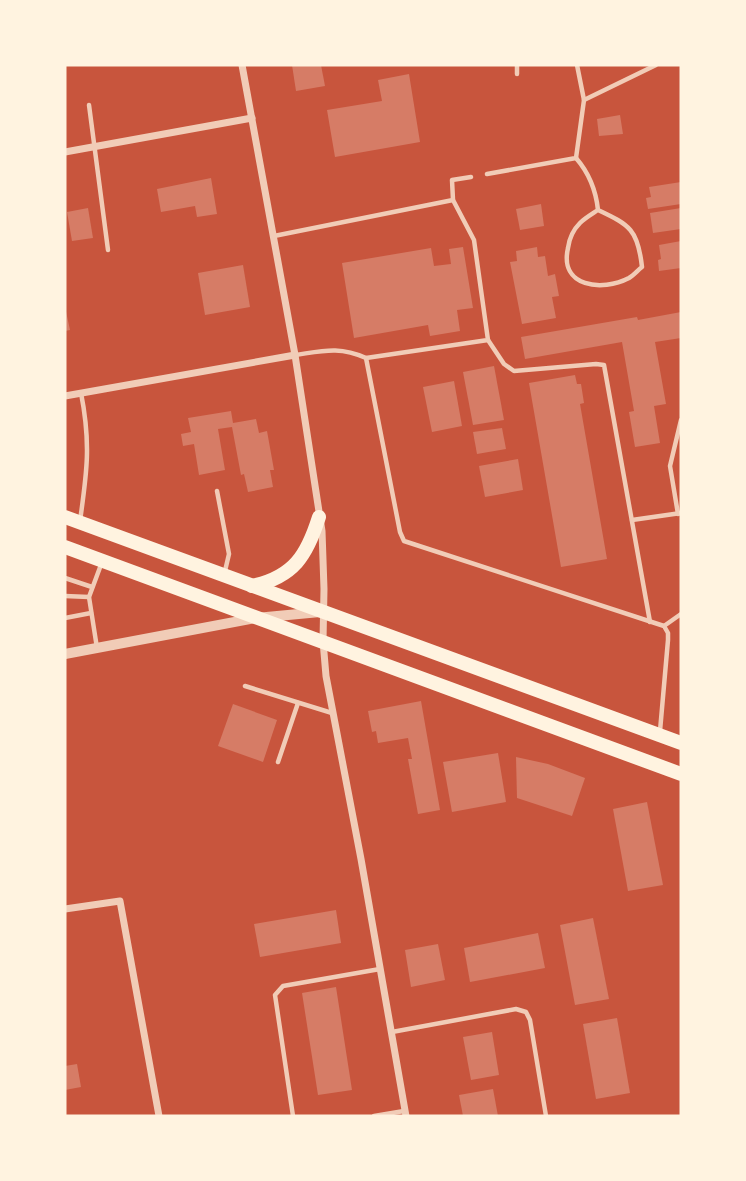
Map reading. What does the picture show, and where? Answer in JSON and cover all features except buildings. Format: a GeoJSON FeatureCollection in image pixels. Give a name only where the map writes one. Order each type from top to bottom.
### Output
{"type":"FeatureCollection","features":[{"type":"Feature","properties":{"kind":"highway"},"geometry":{"type":"LineString","coordinates":[[65,517],[681,743]]}},
{"type":"Feature","properties":{"kind":"highway"},"geometry":{"type":"LineString","coordinates":[[252,586],[281,578],[297,563],[306,551],[320,517]]}},
{"type":"Feature","properties":{"kind":"highway"},"geometry":{"type":"LineString","coordinates":[[65,547],[681,774]]}},
{"type":"Feature","properties":{"kind":"street"},"geometry":{"type":"LineString","coordinates":[[242,65],[295,355],[320,517],[326,676],[405,1114]]}},
{"type":"Feature","properties":{"kind":"street"},"geometry":{"type":"LineString","coordinates":[[65,152],[252,118]]}},
{"type":"Feature","properties":{"kind":"street"},"geometry":{"type":"LineString","coordinates":[[65,396],[295,355]]}},
{"type":"Feature","properties":{"kind":"street"},"geometry":{"type":"LineString","coordinates":[[65,654],[256,618],[323,612]]}},
{"type":"Feature","properties":{"kind":"street"},"geometry":{"type":"LineString","coordinates":[[65,909],[120,901],[159,1116]]}},
{"type":"Feature","properties":{"kind":"lane"},"geometry":{"type":"LineString","coordinates":[[517,65],[517,74]]}},
{"type":"Feature","properties":{"kind":"lane"},"geometry":{"type":"LineString","coordinates":[[577,65],[584,100],[576,158],[583,166],[596,193],[598,210]]}},
{"type":"Feature","properties":{"kind":"lane"},"geometry":{"type":"LineString","coordinates":[[584,100],[656,65]]}},
{"type":"Feature","properties":{"kind":"lane"},"geometry":{"type":"LineString","coordinates":[[89,105],[108,250]]}},
{"type":"Feature","properties":{"kind":"lane"},"geometry":{"type":"LineString","coordinates":[[487,174],[576,158]]}},
{"type":"Feature","properties":{"kind":"lane"},"geometry":{"type":"LineString","coordinates":[[471,177],[452,180],[453,200],[474,240],[488,340],[504,364],[514,371],[596,363],[604,365],[650,622]]}},
{"type":"Feature","properties":{"kind":"lane"},"geometry":{"type":"LineString","coordinates":[[274,236],[453,200]]}},
{"type":"Feature","properties":{"kind":"lane"},"geometry":{"type":"LineString","coordinates":[[598,210],[626,223],[636,234],[642,267],[629,278],[588,286],[573,276],[565,260],[569,239],[579,224],[598,210]]}},
{"type":"Feature","properties":{"kind":"lane"},"geometry":{"type":"LineString","coordinates":[[295,355],[334,349],[350,351],[366,358],[488,340]]}},
{"type":"Feature","properties":{"kind":"lane"},"geometry":{"type":"LineString","coordinates":[[366,358],[400,533],[404,541],[664,626],[668,640],[660,735]]}},
{"type":"Feature","properties":{"kind":"lane"},"geometry":{"type":"LineString","coordinates":[[80,522],[88,467],[86,421],[81,393]]}},
{"type":"Feature","properties":{"kind":"lane"},"geometry":{"type":"LineString","coordinates":[[632,520],[680,514],[670,466],[681,420]]}},
{"type":"Feature","properties":{"kind":"lane"},"geometry":{"type":"LineString","coordinates":[[217,491],[229,554],[224,575]]}},
{"type":"Feature","properties":{"kind":"lane"},"geometry":{"type":"LineString","coordinates":[[97,648],[89,597],[103,561]]}},
{"type":"Feature","properties":{"kind":"lane"},"geometry":{"type":"LineString","coordinates":[[65,578],[92,587]]}},
{"type":"Feature","properties":{"kind":"lane"},"geometry":{"type":"LineString","coordinates":[[65,596],[89,597]]}},
{"type":"Feature","properties":{"kind":"lane"},"geometry":{"type":"LineString","coordinates":[[65,618],[91,613]]}},
{"type":"Feature","properties":{"kind":"lane"},"geometry":{"type":"LineString","coordinates":[[664,626],[681,614]]}},
{"type":"Feature","properties":{"kind":"lane"},"geometry":{"type":"LineString","coordinates":[[245,686],[333,714]]}},
{"type":"Feature","properties":{"kind":"lane"},"geometry":{"type":"LineString","coordinates":[[278,762],[298,703]]}},
{"type":"Feature","properties":{"kind":"lane"},"geometry":{"type":"LineString","coordinates":[[293,1116],[275,995],[284,986],[380,969]]}},
{"type":"Feature","properties":{"kind":"lane"},"geometry":{"type":"LineString","coordinates":[[391,1032],[516,1009],[526,1012],[530,1020],[546,1116]]}},
{"type":"Feature","properties":{"kind":"lane"},"geometry":{"type":"LineString","coordinates":[[374,1116],[405,1114]]}}]}
